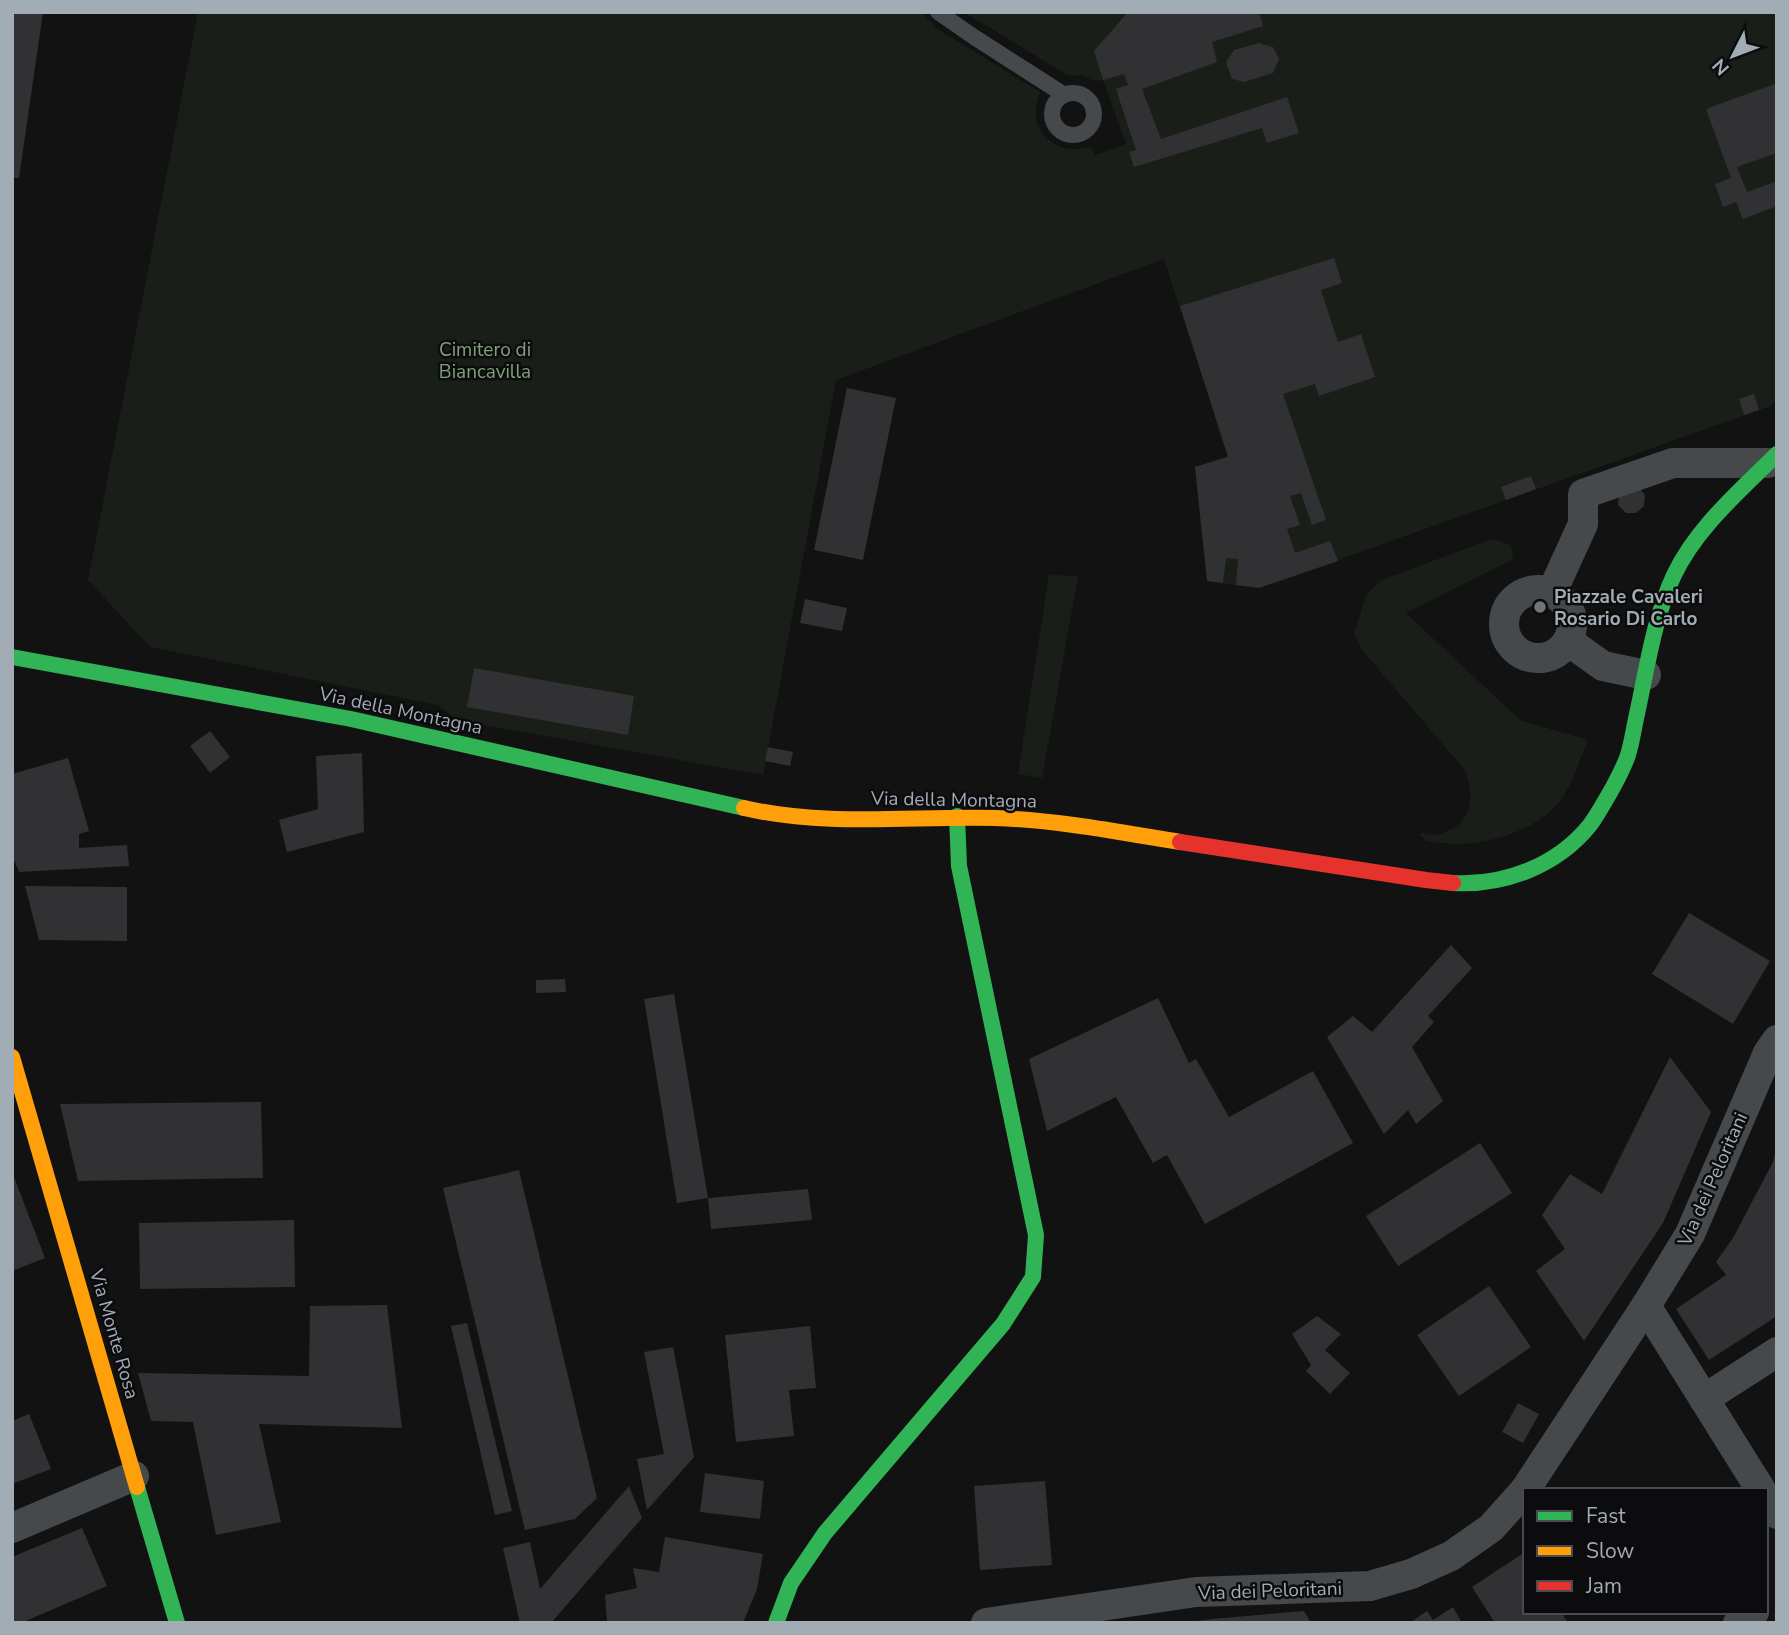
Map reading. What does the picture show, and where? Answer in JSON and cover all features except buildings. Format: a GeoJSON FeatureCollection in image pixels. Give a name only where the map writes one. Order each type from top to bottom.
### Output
{"type":"FeatureCollection","features":[{"type":"Feature","properties":{"kind":"street"},"geometry":{"type":"LineString","coordinates":[[1552,592],[1583,524],[1583,494],[1673,463],[1772,459]]}},
{"type":"Feature","properties":{"kind":"street","name":"Via della Montagna"},"geometry":{"type":"LineString","coordinates":[[12,657],[351,719],[752,810],[836,819],[957,816],[1049,821],[1426,880],[1466,884],[1499,881],[1531,870],[1559,853],[1584,832],[1622,772],[1629,753],[1652,643],[1676,572],[1702,531],[1730,499],[1772,459]]}},
{"type":"Feature","properties":{"kind":"street"},"geometry":{"type":"LineString","coordinates":[[1532,590],[1552,592],[1567,604],[1573,622],[1568,641],[1554,655],[1535,658],[1517,651],[1506,635],[1505,615],[1515,598],[1532,590]]}},
{"type":"Feature","properties":{"kind":"street"},"geometry":{"type":"LineString","coordinates":[[1568,641],[1603,666],[1646,675]]}},
{"type":"Feature","properties":{"kind":"street"},"geometry":{"type":"LineString","coordinates":[[776,1623],[791,1583],[825,1533],[1003,1324],[1033,1277],[1036,1235],[959,866],[957,816]]}},
{"type":"Feature","properties":{"kind":"street","name":"Via dei Peloritani"},"geometry":{"type":"LineString","coordinates":[[1526,1488],[1690,1234],[1768,1053],[1777,1040]]}},
{"type":"Feature","properties":{"kind":"street","name":"Via Monte Rosa"},"geometry":{"type":"LineString","coordinates":[[12,1057],[19,1109],[177,1623]]}},
{"type":"Feature","properties":{"kind":"street"},"geometry":{"type":"LineString","coordinates":[[1646,1306],[1760,1488]]}},
{"type":"Feature","properties":{"kind":"street"},"geometry":{"type":"LineString","coordinates":[[1704,1399],[1777,1352]]}},
{"type":"Feature","properties":{"kind":"street"},"geometry":{"type":"LineString","coordinates":[[12,1528],[134,1476]]}},
{"type":"Feature","properties":{"kind":"street","name":"Via dei Peloritani"},"geometry":{"type":"LineString","coordinates":[[986,1623],[1196,1592],[1370,1586],[1411,1574],[1451,1556],[1491,1528],[1523,1492]]}},
{"type":"Feature","properties":{"kind":"lane"},"geometry":{"type":"LineString","coordinates":[[938,12],[1063,94]]}},
{"type":"Feature","properties":{"kind":"green space","name":"Cimitero di Biancavilla"},"geometry":{"type":"Polygon","coordinates":[[[198,12],[922,12],[936,28],[1040,92],[1036,120],[1041,131],[1052,142],[1068,149],[1090,147],[1095,155],[1126,144],[1103,80],[1094,81],[1083,76],[1067,75],[964,12],[1777,12],[1777,400],[1768,407],[1259,588],[1207,581],[1195,467],[1228,456],[1164,259],[836,380],[763,775],[456,720],[438,705],[150,647],[88,580],[198,12]]]}},
{"type":"Feature","properties":{"kind":"green space"},"geometry":{"type":"Polygon","coordinates":[[[1492,539],[1511,545],[1513,559],[1406,613],[1520,720],[1588,740],[1564,795],[1555,807],[1531,825],[1488,841],[1455,844],[1426,841],[1419,833],[1440,834],[1452,829],[1465,817],[1470,802],[1467,777],[1464,769],[1362,650],[1354,633],[1366,596],[1379,581],[1492,539]]]}},
{"type":"Feature","properties":{"kind":"green space"},"geometry":{"type":"Polygon","coordinates":[[[1049,575],[1078,576],[1042,778],[1018,774],[1049,575]]]}},
{"type":"Feature","properties":{"kind":"traffic: fast"},"geometry":{"type":"LineString","coordinates":[[1453,883],[1491,881],[1528,870],[1562,852],[1590,825],[1628,755],[1656,626],[1674,575],[1707,525],[1777,454]]}},
{"type":"Feature","properties":{"kind":"traffic: fast"},"geometry":{"type":"LineString","coordinates":[[12,657],[351,719],[744,808]]}},
{"type":"Feature","properties":{"kind":"traffic: fast"},"geometry":{"type":"LineString","coordinates":[[776,1623],[791,1583],[825,1533],[1003,1324],[1033,1277],[1036,1235],[959,866],[957,816]]}},
{"type":"Feature","properties":{"kind":"traffic: fast"},"geometry":{"type":"LineString","coordinates":[[137,1487],[177,1623]]}},
{"type":"Feature","properties":{"kind":"traffic: slow"},"geometry":{"type":"LineString","coordinates":[[744,808],[775,814],[837,819],[1018,819],[1180,842]]}},
{"type":"Feature","properties":{"kind":"traffic: slow"},"geometry":{"type":"LineString","coordinates":[[12,1057],[137,1487]]}},
{"type":"Feature","properties":{"kind":"traffic: jam"},"geometry":{"type":"LineString","coordinates":[[1180,842],[1453,883]]}},
{"type":"Feature","properties":{"kind":"place","name":"Piazzale Cavaleri Rosario Di Carlo"},"geometry":{"type":"Point","coordinates":[1540,607]}}]}
